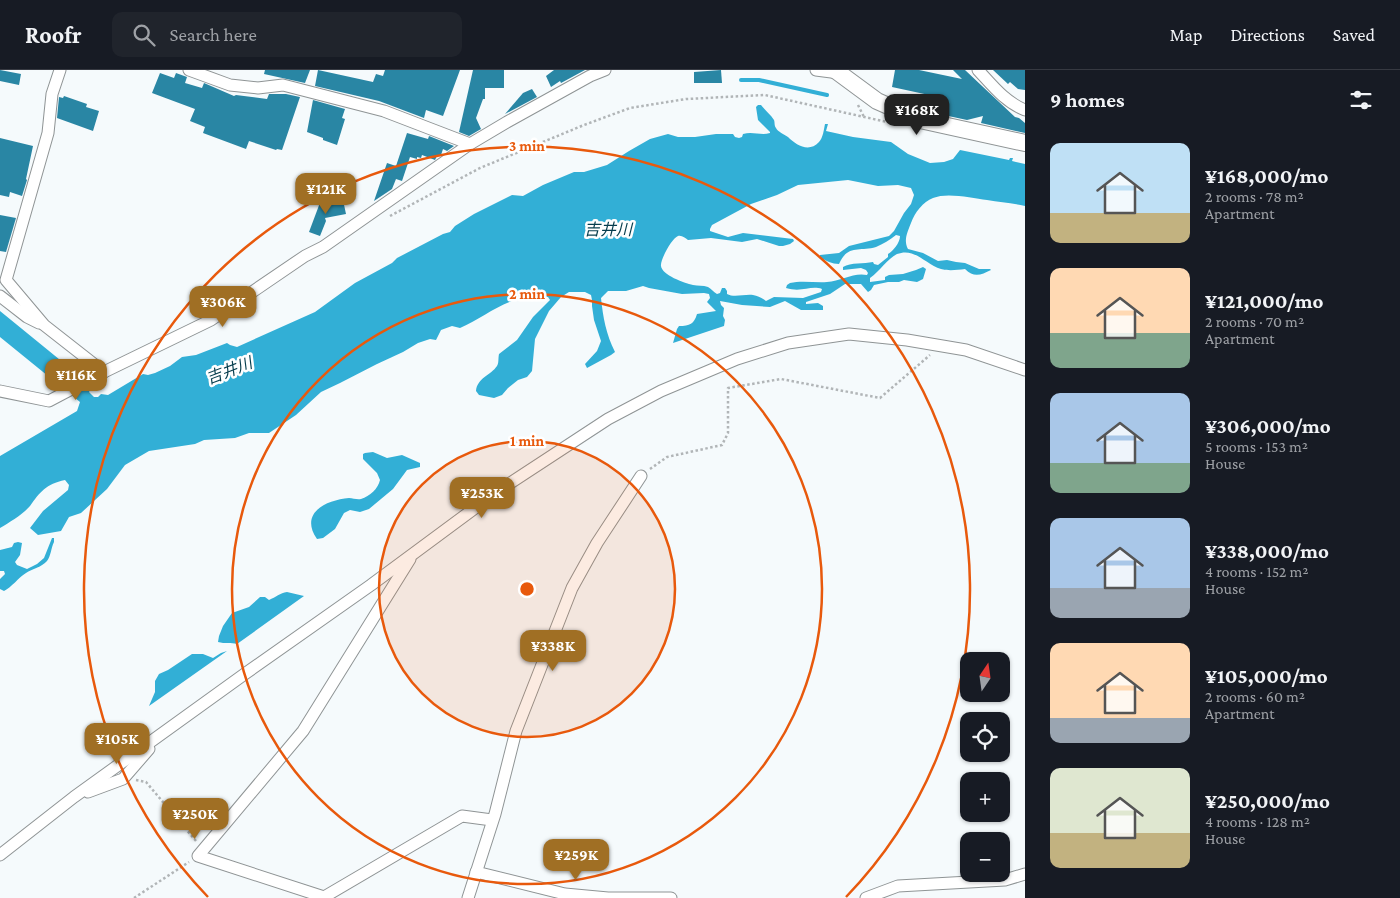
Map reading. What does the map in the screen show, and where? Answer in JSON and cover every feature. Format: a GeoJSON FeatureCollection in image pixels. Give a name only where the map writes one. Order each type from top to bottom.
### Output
{"type":"FeatureCollection","features":[{"type":"Feature","properties":{"kind":"street"},"geometry":{"type":"LineString","coordinates":[[60,70],[52,94],[48,133],[6,280],[44,325],[104,372]]}},
{"type":"Feature","properties":{"kind":"street"},"geometry":{"type":"LineString","coordinates":[[189,70],[230,85],[258,88],[283,85],[384,112],[470,144]]}},
{"type":"Feature","properties":{"kind":"street"},"geometry":{"type":"LineString","coordinates":[[0,391],[49,401],[91,378],[211,320],[305,256],[323,247],[470,144],[590,76],[605,70]]}},
{"type":"Feature","properties":{"kind":"street"},"geometry":{"type":"LineString","coordinates":[[816,70],[837,72],[877,101],[920,120],[1025,143]]}},
{"type":"Feature","properties":{"kind":"street"},"geometry":{"type":"LineString","coordinates":[[978,70],[1006,100],[1016,107],[1025,110]]}},
{"type":"Feature","properties":{"kind":"street"},"geometry":{"type":"LineString","coordinates":[[0,296],[27,317],[44,325]]}},
{"type":"Feature","properties":{"kind":"street"},"geometry":{"type":"LineString","coordinates":[[0,855],[74,797],[371,585],[498,491],[608,419],[661,391],[737,359],[788,343],[849,334],[907,340],[966,350],[1025,370]]}},
{"type":"Feature","properties":{"kind":"street"},"geometry":{"type":"LineString","coordinates":[[468,898],[492,820],[516,731],[572,588],[597,543],[641,476]]}},
{"type":"Feature","properties":{"kind":"street"},"geometry":{"type":"LineString","coordinates":[[414,553],[303,731],[201,852],[326,897],[462,816],[492,820]]}},
{"type":"Feature","properties":{"kind":"street"},"geometry":{"type":"LineString","coordinates":[[74,797],[123,779],[161,734]]}},
{"type":"Feature","properties":{"kind":"street"},"geometry":{"type":"LineString","coordinates":[[476,872],[565,894],[608,898],[671,898]]}},
{"type":"Feature","properties":{"kind":"street"},"geometry":{"type":"LineString","coordinates":[[866,898],[898,886],[1005,880],[1025,874]]}},
{"type":"Feature","properties":{"kind":"path"},"geometry":{"type":"LineString","coordinates":[[384,219],[480,168],[630,108],[686,99],[765,94],[893,123]]}},
{"type":"Feature","properties":{"kind":"path"},"geometry":{"type":"LineString","coordinates":[[641,476],[667,456],[722,445],[728,433],[728,388],[781,378],[880,398],[941,346]]}},
{"type":"Feature","properties":{"kind":"path"},"geometry":{"type":"LineString","coordinates":[[123,779],[146,782],[201,852],[134,898]]}},
{"type":"Feature","properties":{"kind":"water","name":"吉井川"},"geometry":{"type":"Polygon","coordinates":[[[761,105],[774,120],[778,131],[803,147],[811,147],[819,142],[825,124],[828,124],[826,131],[891,142],[908,154],[930,163],[953,159],[960,150],[1009,160],[1013,158],[1012,161],[1025,164],[1025,206],[952,195],[939,196],[929,200],[915,215],[906,236],[908,249],[923,253],[938,261],[947,260],[965,263],[979,269],[991,270],[984,273],[975,275],[965,269],[941,269],[915,255],[903,252],[890,259],[870,278],[870,282],[885,280],[885,277],[889,275],[903,274],[923,267],[926,269],[923,279],[917,282],[904,280],[874,285],[868,292],[861,284],[845,284],[830,294],[806,302],[806,304],[818,303],[823,306],[823,310],[801,310],[785,301],[770,307],[720,301],[724,308],[724,326],[673,343],[679,326],[691,324],[697,314],[716,311],[707,302],[710,298],[709,294],[682,294],[643,286],[626,291],[608,291],[601,298],[607,332],[615,352],[587,368],[585,364],[597,351],[601,341],[594,320],[591,295],[585,292],[569,292],[561,297],[549,311],[535,339],[532,371],[527,377],[518,380],[502,395],[494,398],[479,395],[476,391],[477,387],[497,366],[499,354],[517,340],[533,317],[550,300],[548,297],[536,296],[516,299],[460,328],[452,326],[441,330],[436,340],[430,339],[418,343],[321,392],[296,415],[269,433],[249,433],[235,438],[204,440],[195,444],[149,451],[125,465],[107,489],[81,513],[69,517],[61,531],[38,535],[30,528],[43,511],[68,490],[69,485],[65,480],[44,489],[30,506],[0,528],[0,456],[77,411],[80,402],[0,337],[0,311],[65,364],[70,359],[73,361],[67,368],[91,388],[89,392],[94,397],[98,397],[101,394],[108,395],[143,374],[155,373],[170,366],[182,357],[196,355],[227,343],[237,347],[315,312],[355,283],[392,263],[397,258],[450,232],[455,226],[474,214],[512,195],[523,196],[574,172],[584,172],[607,165],[650,139],[668,134],[678,137],[695,137],[733,134],[739,138],[747,133],[770,133],[758,120],[756,107],[761,105]],[[848,180],[798,185],[751,204],[712,225],[710,229],[710,231],[728,237],[743,233],[793,239],[794,241],[790,244],[779,246],[757,239],[742,242],[711,238],[688,240],[678,236],[662,259],[662,269],[674,278],[689,284],[708,287],[717,294],[720,293],[722,288],[725,288],[727,294],[730,295],[753,295],[766,301],[774,297],[803,298],[821,292],[822,289],[797,290],[786,288],[790,283],[827,282],[862,274],[867,275],[866,270],[861,268],[843,270],[843,267],[873,262],[878,265],[888,257],[888,254],[898,244],[900,236],[896,235],[876,247],[850,251],[842,258],[839,264],[829,262],[820,257],[820,255],[839,253],[849,246],[889,236],[894,231],[911,204],[914,195],[911,188],[898,185],[878,186],[848,180]]]}},
{"type":"Feature","properties":{"kind":"water"},"geometry":{"type":"Polygon","coordinates":[[[373,452],[387,458],[402,455],[420,463],[420,467],[407,470],[393,489],[369,509],[360,512],[350,510],[344,513],[335,529],[323,538],[317,539],[312,530],[311,522],[313,515],[318,509],[340,499],[361,499],[370,494],[377,486],[380,480],[377,473],[363,459],[363,454],[373,452]]]}},
{"type":"Feature","properties":{"kind":"water"},"geometry":{"type":"Polygon","coordinates":[[[52,538],[54,538],[54,542],[45,563],[20,577],[4,591],[0,589],[0,579],[5,574],[4,571],[0,571],[0,550],[12,547],[14,543],[22,543],[20,555],[15,562],[17,565],[27,569],[44,558],[52,538]]]}},
{"type":"Feature","properties":{"kind":"water"},"geometry":{"type":"Polygon","coordinates":[[[287,592],[304,596],[237,644],[218,642],[223,626],[232,613],[249,607],[260,597],[265,597],[269,600],[287,592]]]}},
{"type":"Feature","properties":{"kind":"water"},"geometry":{"type":"Polygon","coordinates":[[[227,651],[149,706],[155,692],[155,681],[159,674],[192,654],[203,654],[213,658],[227,651]]]}},
{"type":"Feature","properties":{"kind":"building"},"geometry":{"type":"Polygon","coordinates":[[[0,70],[21,74],[19,85],[0,81],[0,70]]]}},
{"type":"Feature","properties":{"kind":"building"},"geometry":{"type":"Polygon","coordinates":[[[265,70],[310,70],[305,83],[264,74],[265,70]]]}},
{"type":"Feature","properties":{"kind":"building"},"geometry":{"type":"Polygon","coordinates":[[[318,70],[373,82],[376,74],[383,76],[385,70],[460,70],[443,116],[426,110],[424,118],[379,101],[315,86],[318,70]]]}},
{"type":"Feature","properties":{"kind":"building"},"geometry":{"type":"Polygon","coordinates":[[[473,70],[504,70],[504,88],[485,88],[485,99],[483,99],[476,118],[481,129],[469,136],[459,132],[473,70]]]}},
{"type":"Feature","properties":{"kind":"building"},"geometry":{"type":"Polygon","coordinates":[[[554,70],[585,70],[551,87],[546,76],[554,70]]]}},
{"type":"Feature","properties":{"kind":"building"},"geometry":{"type":"Polygon","coordinates":[[[721,70],[722,83],[694,83],[694,72],[721,70]]]}},
{"type":"Feature","properties":{"kind":"building"},"geometry":{"type":"Polygon","coordinates":[[[895,70],[919,70],[962,79],[953,70],[965,70],[1015,117],[1025,123],[1025,133],[981,123],[983,116],[967,120],[925,111],[929,95],[892,87],[895,70]]]}},
{"type":"Feature","properties":{"kind":"building"},"geometry":{"type":"Polygon","coordinates":[[[993,70],[1025,70],[1025,90],[1018,89],[1010,82],[1008,84],[993,70]]]}},
{"type":"Feature","properties":{"kind":"building"},"geometry":{"type":"Polygon","coordinates":[[[160,73],[174,78],[176,73],[187,77],[185,83],[202,88],[204,83],[234,96],[267,99],[269,94],[286,94],[300,97],[282,150],[276,150],[249,141],[246,149],[203,133],[205,127],[190,121],[195,109],[152,93],[160,73]]]}},
{"type":"Feature","properties":{"kind":"building"},"geometry":{"type":"Polygon","coordinates":[[[532,89],[537,97],[505,114],[523,93],[532,89]]]}},
{"type":"Feature","properties":{"kind":"building"},"geometry":{"type":"Polygon","coordinates":[[[64,96],[87,104],[86,107],[99,111],[93,131],[57,118],[59,97],[63,98],[64,96]]]}},
{"type":"Feature","properties":{"kind":"building"},"geometry":{"type":"Polygon","coordinates":[[[313,100],[345,109],[342,118],[345,119],[337,145],[307,132],[313,100]]]}},
{"type":"Feature","properties":{"kind":"building"},"geometry":{"type":"Polygon","coordinates":[[[407,133],[428,139],[429,136],[454,146],[447,151],[443,149],[441,155],[437,156],[435,160],[422,155],[421,158],[417,157],[417,159],[410,157],[402,181],[396,179],[392,189],[374,201],[387,163],[396,166],[407,133]]]}},
{"type":"Feature","properties":{"kind":"building"},"geometry":{"type":"Polygon","coordinates":[[[0,138],[33,146],[22,196],[10,192],[9,197],[0,195],[0,138]]]}},
{"type":"Feature","properties":{"kind":"building"},"geometry":{"type":"Polygon","coordinates":[[[321,200],[323,209],[322,204],[343,200],[346,214],[325,218],[326,221],[320,236],[309,232],[321,200]]]}},
{"type":"Feature","properties":{"kind":"building"},"geometry":{"type":"Polygon","coordinates":[[[0,215],[16,218],[6,252],[0,251],[0,215]]]}},
{"type":"Feature","properties":{"kind":"waterway"},"geometry":{"type":"LineString","coordinates":[[741,80],[759,80],[827,95]]}}]}
